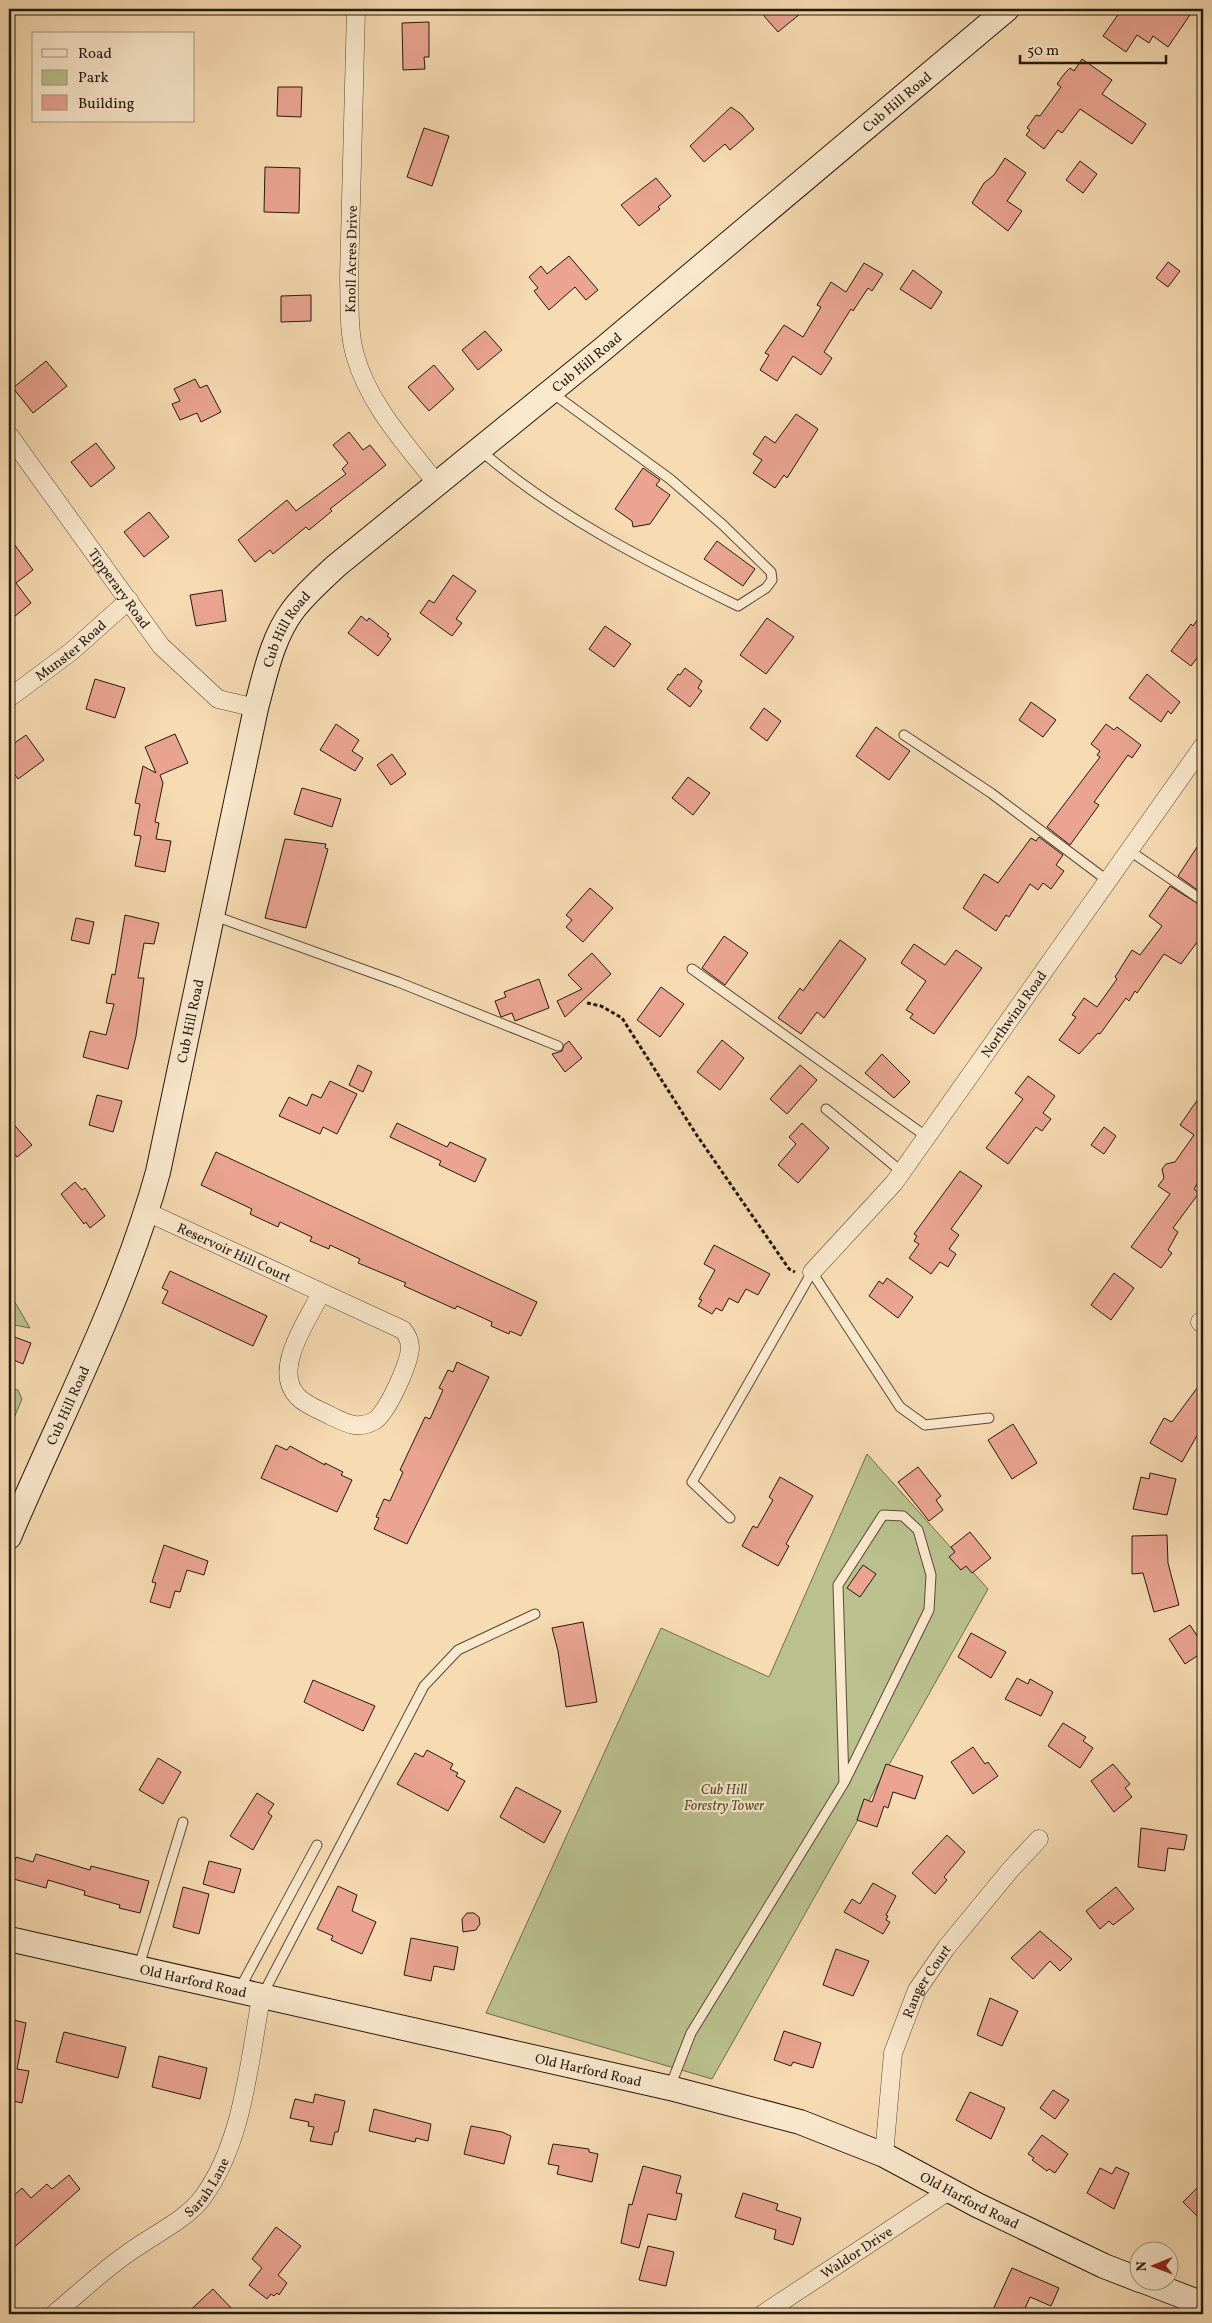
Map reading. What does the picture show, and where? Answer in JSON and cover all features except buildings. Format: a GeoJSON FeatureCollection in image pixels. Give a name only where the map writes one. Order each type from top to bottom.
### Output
{"type":"FeatureCollection","features":[{"type":"Feature","properties":{"kind":"street","name":"Knoll Acres Drive"},"geometry":{"type":"LineString","coordinates":[[356,9],[349,278],[354,353],[365,382],[383,414],[437,484]]}},
{"type":"Feature","properties":{"kind":"street","name":"Cub Hill Road"},"geometry":{"type":"LineString","coordinates":[[9,1537],[109,1312],[147,1212],[158,1172],[256,708],[271,656],[292,611],[336,566],[551,392],[1007,9]]}},
{"type":"Feature","properties":{"kind":"street","name":"Tipperary Road"},"geometry":{"type":"LineString","coordinates":[[9,435],[161,646],[218,698],[256,708]]}},
{"type":"Feature","properties":{"kind":"street","name":"Munster Road"},"geometry":{"type":"LineString","coordinates":[[9,698],[72,651],[128,600]]}},
{"type":"Feature","properties":{"kind":"street","name":"Northwind Road"},"geometry":{"type":"LineString","coordinates":[[812,1272],[902,1172],[1203,746]]}},
{"type":"Feature","properties":{"kind":"street","name":"Reservoir Hill Court"},"geometry":{"type":"LineString","coordinates":[[147,1212],[402,1330],[408,1338],[410,1348],[407,1361],[385,1408],[376,1420],[365,1425],[351,1426],[305,1403],[290,1385],[287,1374],[288,1360],[321,1293]]}},
{"type":"Feature","properties":{"kind":"street","name":"Ranger Court"},"geometry":{"type":"LineString","coordinates":[[884,2155],[892,2053],[917,1990],[946,1948],[1011,1869],[1039,1839]]}},
{"type":"Feature","properties":{"kind":"street","name":"Old Harford Road"},"geometry":{"type":"LineString","coordinates":[[9,1939],[261,1998],[670,2088],[800,2122],[884,2155],[1095,2262],[1130,2276]]}},
{"type":"Feature","properties":{"kind":"street","name":"Sarah Lane"},"geometry":{"type":"LineString","coordinates":[[54,2314],[123,2256],[185,2214],[202,2199],[222,2166],[239,2114],[261,1998]]}},
{"type":"Feature","properties":{"kind":"street","name":"Waldor Drive"},"geometry":{"type":"LineString","coordinates":[[763,2314],[950,2190]]}},
{"type":"Feature","properties":{"kind":"street","name":"Old Harford Road"},"geometry":{"type":"LineString","coordinates":[[1161,2290],[1198,2307]]}},
{"type":"Feature","properties":{"kind":"lane"},"geometry":{"type":"LineString","coordinates":[[479,450],[546,502],[606,538],[720,598],[738,606],[766,588],[772,580],[771,572],[723,525],[670,479],[551,392]]}},
{"type":"Feature","properties":{"kind":"lane"},"geometry":{"type":"LineString","coordinates":[[904,735],[991,793],[1108,881]]}},
{"type":"Feature","properties":{"kind":"lane"},"geometry":{"type":"LineString","coordinates":[[1130,850],[1203,901]]}},
{"type":"Feature","properties":{"kind":"lane"},"geometry":{"type":"LineString","coordinates":[[211,915],[398,982],[558,1046]]}},
{"type":"Feature","properties":{"kind":"lane"},"geometry":{"type":"LineString","coordinates":[[692,969],[927,1137]]}},
{"type":"Feature","properties":{"kind":"lane"},"geometry":{"type":"LineString","coordinates":[[826,1108],[902,1172]]}},
{"type":"Feature","properties":{"kind":"lane"},"geometry":{"type":"LineString","coordinates":[[730,1518],[692,1482],[812,1272],[900,1406],[925,1425],[989,1418]]}},
{"type":"Feature","properties":{"kind":"lane"},"geometry":{"type":"LineString","coordinates":[[670,2088],[691,2033],[844,1783],[929,1610],[931,1575],[918,1530],[903,1516],[883,1515],[838,1585],[844,1783]]}},
{"type":"Feature","properties":{"kind":"lane"},"geometry":{"type":"LineString","coordinates":[[261,1998],[424,1686],[458,1650],[535,1614]]}},
{"type":"Feature","properties":{"kind":"lane"},"geometry":{"type":"LineString","coordinates":[[138,1969],[183,1822]]}},
{"type":"Feature","properties":{"kind":"lane"},"geometry":{"type":"LineString","coordinates":[[238,1992],[317,1845]]}},
{"type":"Feature","properties":{"kind":"path"},"geometry":{"type":"LineString","coordinates":[[587,1003],[601,1006],[622,1018],[696,1134],[789,1269],[803,1275],[812,1272]]}},
{"type":"Feature","properties":{"kind":"green space"},"geometry":{"type":"Polygon","coordinates":[[[9,1292],[30,1328],[9,1324],[9,1292]]]}},
{"type":"Feature","properties":{"kind":"green space"},"geometry":{"type":"Polygon","coordinates":[[[9,1388],[18,1390],[22,1399],[9,1430],[9,1388]]]}},
{"type":"Feature","properties":{"kind":"green space","name":"Cub Hill Forestry Tower"},"geometry":{"type":"Polygon","coordinates":[[[867,1454],[988,1589],[712,2079],[486,2013],[661,1628],[769,1677],[867,1454]]]}}]}
